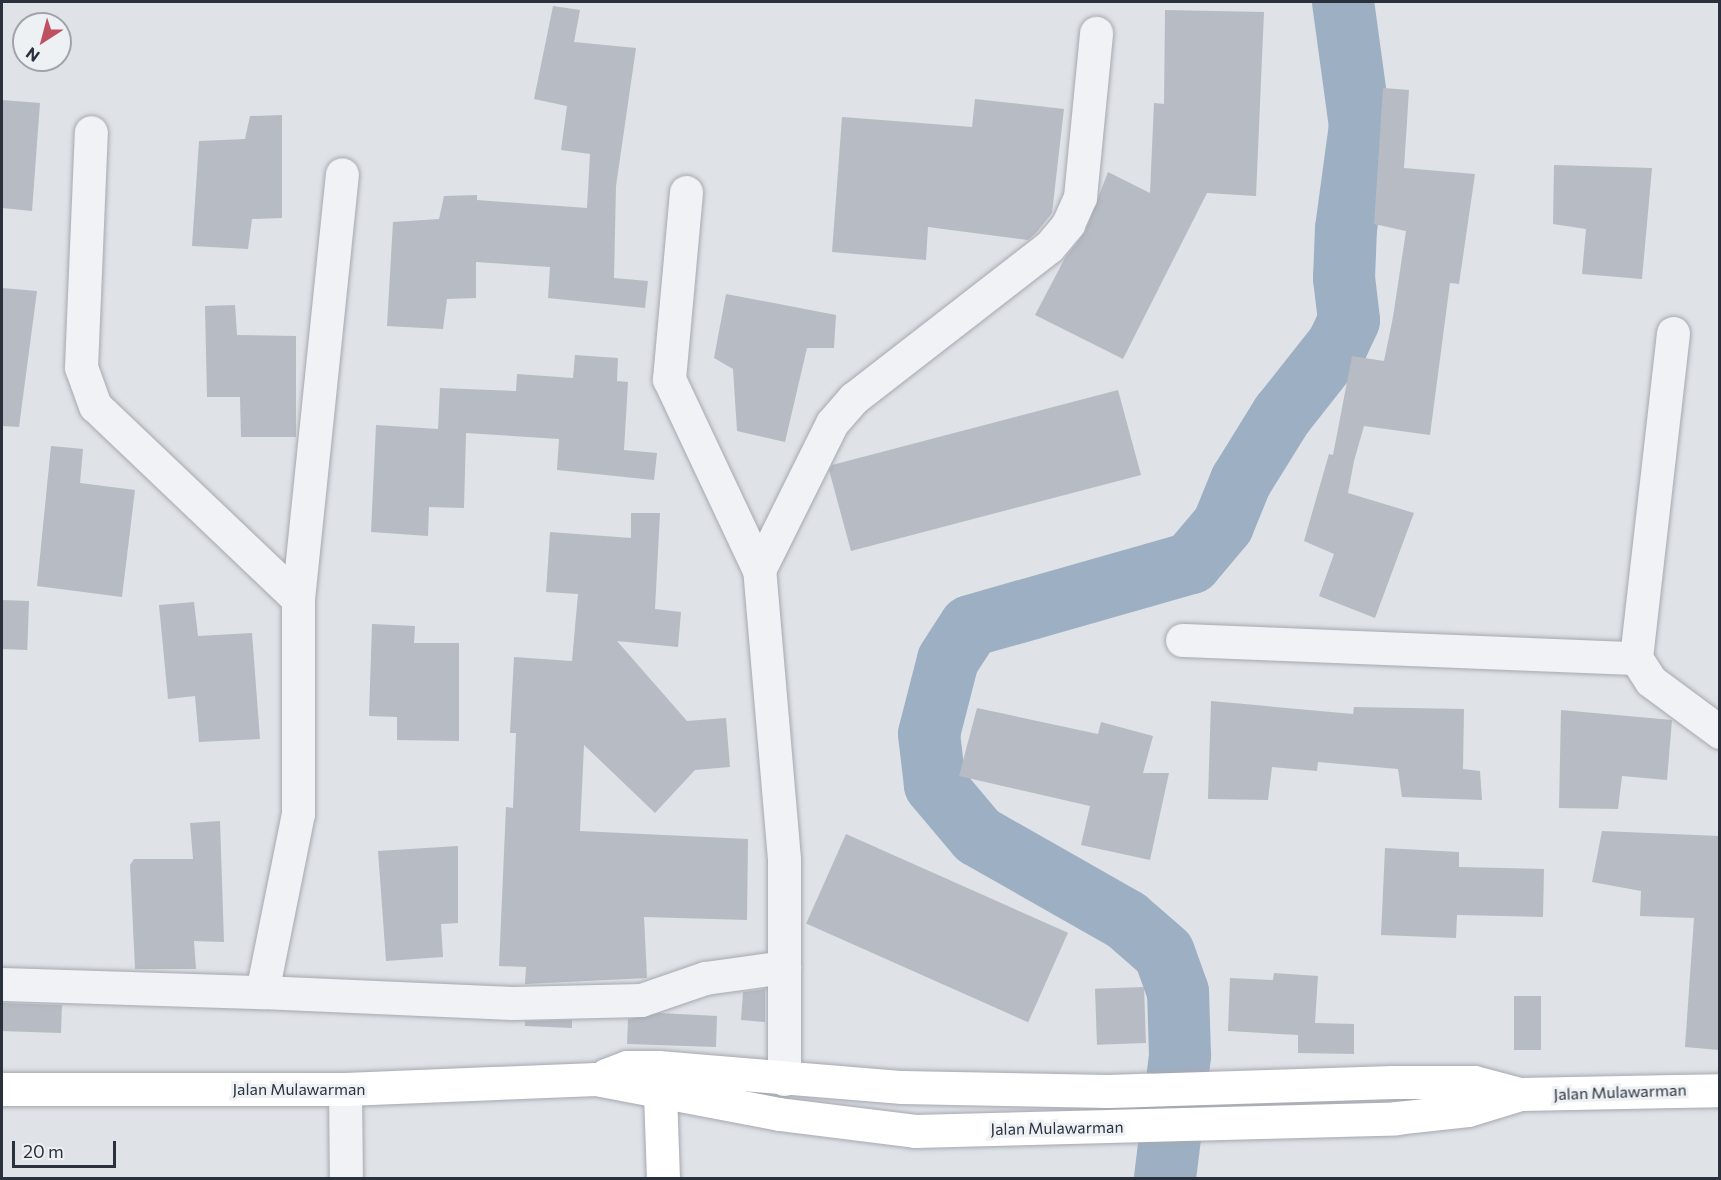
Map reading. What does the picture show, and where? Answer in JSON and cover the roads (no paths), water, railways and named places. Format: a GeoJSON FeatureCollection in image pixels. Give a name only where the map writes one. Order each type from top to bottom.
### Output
{"type":"FeatureCollection","features":[{"type":"Feature","properties":{"kind":"main road","name":"Jalan Mulawarman"},"geometry":{"type":"LineString","coordinates":[[596,1079],[627,1067],[658,1067],[902,1087],[1108,1091],[1474,1082],[1520,1094],[1719,1090]]}},
{"type":"Feature","properties":{"kind":"main road","name":"Jalan Mulawarman"},"geometry":{"type":"LineString","coordinates":[[2,1089],[345,1089],[596,1079],[660,1093],[915,1131],[1396,1118],[1468,1110],[1520,1094]]}},
{"type":"Feature","properties":{"kind":"main road"},"geometry":{"type":"LineString","coordinates":[[660,1093],[663,1179]]}},
{"type":"Feature","properties":{"kind":"street"},"geometry":{"type":"LineString","coordinates":[[759,570],[832,423],[854,398],[1049,247],[1068,224],[1080,196],[1096,33]]}},
{"type":"Feature","properties":{"kind":"street"},"geometry":{"type":"LineString","coordinates":[[91,132],[81,367],[95,406],[298,599]]}},
{"type":"Feature","properties":{"kind":"street"},"geometry":{"type":"LineString","coordinates":[[262,993],[298,814],[298,599],[342,174]]}},
{"type":"Feature","properties":{"kind":"street"},"geometry":{"type":"LineString","coordinates":[[686,192],[669,379],[759,570],[784,859],[784,1079]]}},
{"type":"Feature","properties":{"kind":"street"},"geometry":{"type":"LineString","coordinates":[[1672,333],[1636,658],[1651,681],[1719,732]]}},
{"type":"Feature","properties":{"kind":"street"},"geometry":{"type":"LineString","coordinates":[[1182,640],[1636,658]]}},
{"type":"Feature","properties":{"kind":"street"},"geometry":{"type":"LineString","coordinates":[[2,984],[512,1003],[641,1000],[705,978],[784,968]]}},
{"type":"Feature","properties":{"kind":"street"},"geometry":{"type":"LineString","coordinates":[[345,1089],[346,1179]]}},
{"type":"Feature","properties":{"kind":"waterway"},"geometry":{"type":"LineString","coordinates":[[1165,1178],[1180,1055],[1178,992],[1164,953],[1126,920],[978,836],[935,785],[929,734],[948,660],[970,626],[1191,563],[1223,525],[1241,481],[1282,415],[1338,344],[1349,320],[1344,278],[1346,229],[1360,126],[1343,2]]}}]}
